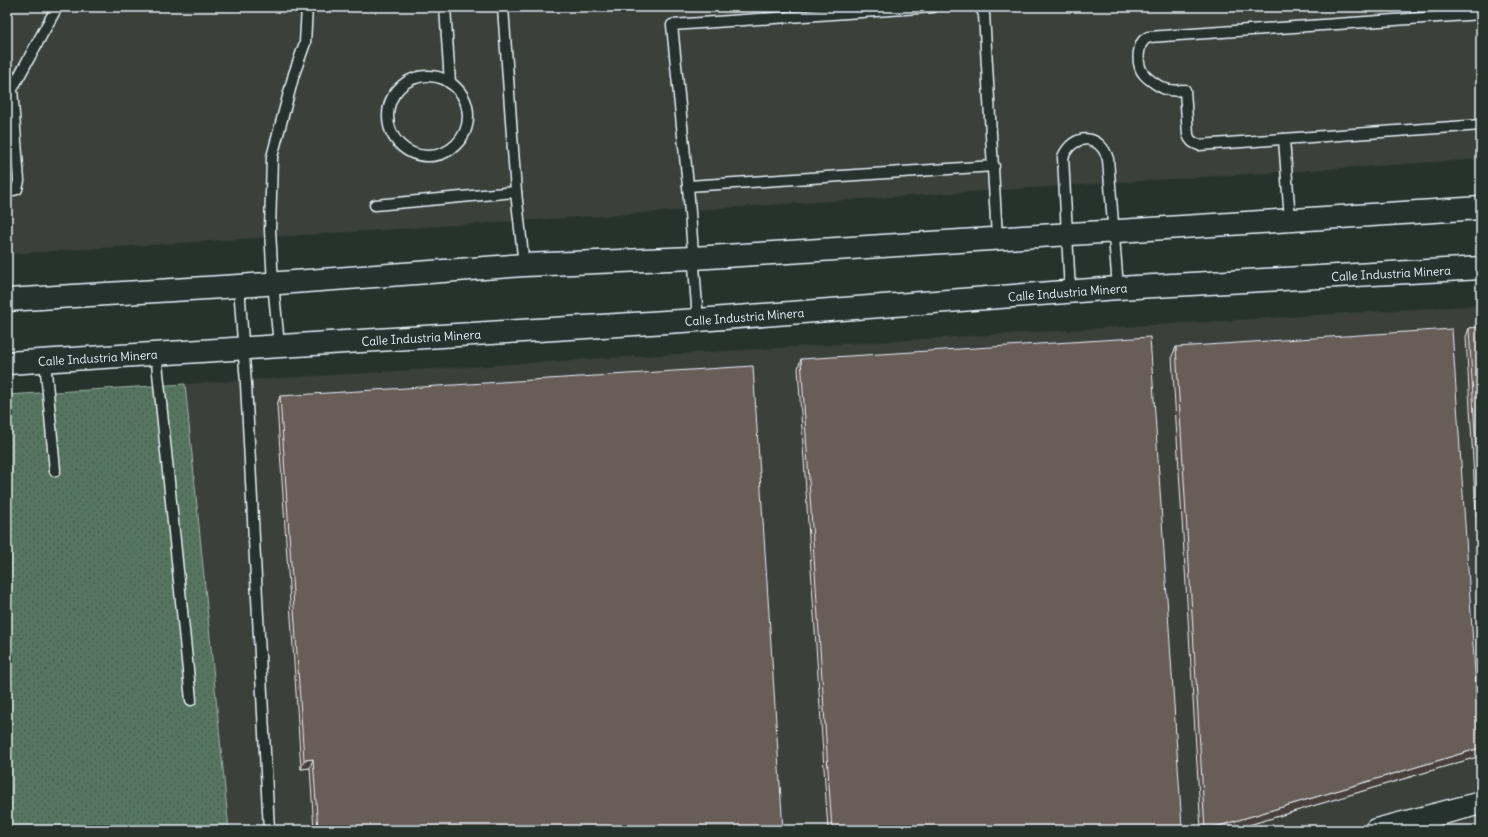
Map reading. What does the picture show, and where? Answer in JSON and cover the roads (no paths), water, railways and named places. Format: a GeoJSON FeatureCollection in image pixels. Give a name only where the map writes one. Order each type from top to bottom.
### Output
{"type":"FeatureCollection","features":[{"type":"Feature","properties":{"kind":"main road"},"geometry":{"type":"LineString","coordinates":[[7,300],[239,286],[524,265],[693,258],[1481,208]]}},
{"type":"Feature","properties":{"kind":"main road","name":"Calle Industria Minera"},"geometry":{"type":"LineString","coordinates":[[7,363],[242,347],[698,320],[1118,288],[1481,268]]}},
{"type":"Feature","properties":{"kind":"main road"},"geometry":{"type":"LineString","coordinates":[[1376,830],[1481,803]]}},
{"type":"Feature","properties":{"kind":"main road"},"geometry":{"type":"LineString","coordinates":[[1435,830],[1481,816]]}},
{"type":"Feature","properties":{"kind":"lane"},"geometry":{"type":"LineString","coordinates":[[7,192],[17,189],[19,181],[12,89],[57,7]]}},
{"type":"Feature","properties":{"kind":"lane"},"geometry":{"type":"LineString","coordinates":[[279,345],[270,230],[272,157],[294,74],[305,43],[307,7]]}},
{"type":"Feature","properties":{"kind":"lane"},"geometry":{"type":"LineString","coordinates":[[445,7],[450,83],[460,92],[466,104],[466,130],[459,141],[449,150],[436,155],[423,156],[411,152],[400,145],[392,134],[388,122],[388,109],[392,96],[401,86],[412,79],[425,76],[438,77],[450,83]]}},
{"type":"Feature","properties":{"kind":"lane"},"geometry":{"type":"LineString","coordinates":[[503,7],[516,192],[524,265]]}},
{"type":"Feature","properties":{"kind":"lane"},"geometry":{"type":"LineString","coordinates":[[698,320],[688,186],[672,26],[933,7]]}},
{"type":"Feature","properties":{"kind":"lane"},"geometry":{"type":"LineString","coordinates":[[980,7],[984,14],[997,238]]}},
{"type":"Feature","properties":{"kind":"lane"},"geometry":{"type":"LineString","coordinates":[[1481,14],[1148,37],[1140,43],[1139,48],[1142,73],[1168,90],[1185,90],[1188,135],[1194,144],[1481,125]]}},
{"type":"Feature","properties":{"kind":"lane"},"geometry":{"type":"LineString","coordinates":[[1070,292],[1063,157],[1070,145],[1083,139],[1097,142],[1106,152],[1118,288]]}},
{"type":"Feature","properties":{"kind":"lane"},"geometry":{"type":"LineString","coordinates":[[1284,139],[1290,220]]}},
{"type":"Feature","properties":{"kind":"lane"},"geometry":{"type":"LineString","coordinates":[[688,186],[994,166]]}},
{"type":"Feature","properties":{"kind":"lane"},"geometry":{"type":"LineString","coordinates":[[376,205],[516,192]]}},
{"type":"Feature","properties":{"kind":"lane"},"geometry":{"type":"LineString","coordinates":[[239,286],[242,347],[246,384],[269,830]]}},
{"type":"Feature","properties":{"kind":"lane"},"geometry":{"type":"LineString","coordinates":[[156,353],[190,700]]}},
{"type":"Feature","properties":{"kind":"lane"},"geometry":{"type":"LineString","coordinates":[[45,360],[55,470]]}}]}
